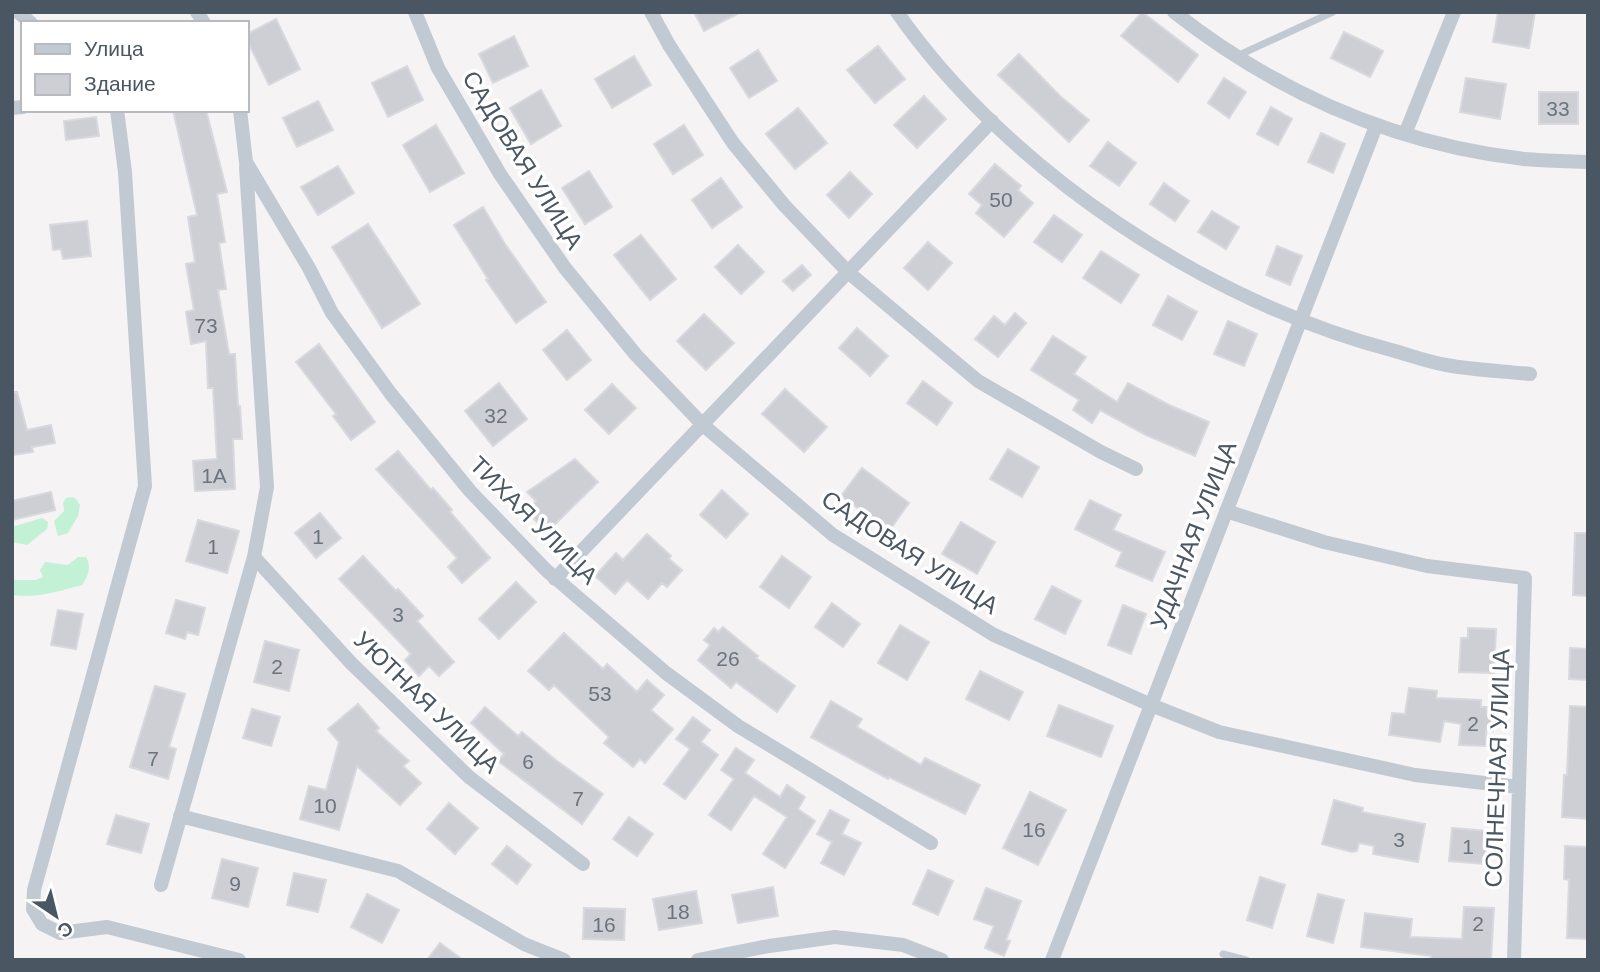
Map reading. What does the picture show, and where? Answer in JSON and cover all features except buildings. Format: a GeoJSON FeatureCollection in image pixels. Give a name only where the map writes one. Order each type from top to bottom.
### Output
{"type":"FeatureCollection","features":[{"type":"Feature","properties":{"kind":"street","name":"САДОВАЯ УЛИЦА"},"geometry":{"type":"LineString","coordinates":[[415,12],[438,68],[493,162],[565,268],[636,355],[703,425],[844,542],[994,635],[1219,732],[1415,775],[1519,786]]}},
{"type":"Feature","properties":{"kind":"street"},"geometry":{"type":"LineString","coordinates":[[651,12],[669,45],[733,143],[784,205],[849,273],[978,381],[1101,452],[1136,469]]}},
{"type":"Feature","properties":{"kind":"street"},"geometry":{"type":"LineString","coordinates":[[897,12],[915,39],[961,92],[1020,147],[1108,218],[1192,269],[1300,321],[1361,343],[1446,365],[1530,374]]}},
{"type":"Feature","properties":{"kind":"street"},"geometry":{"type":"LineString","coordinates":[[1174,12],[1236,57],[1280,83],[1319,103],[1376,126],[1439,144],[1524,159],[1588,162]]}},
{"type":"Feature","properties":{"kind":"street"},"geometry":{"type":"LineString","coordinates":[[1405,134],[1454,12]]}},
{"type":"Feature","properties":{"kind":"street"},"geometry":{"type":"LineString","coordinates":[[117,112],[125,172],[145,486],[34,890],[33,909],[42,924],[60,933],[107,927],[239,960]]}},
{"type":"Feature","properties":{"kind":"street","name":"ТИХАЯ УЛИЦА"},"geometry":{"type":"LineString","coordinates":[[240,112],[246,162],[309,268],[332,313],[391,394],[470,491],[555,579],[666,673],[738,726],[931,843]]}},
{"type":"Feature","properties":{"kind":"street"},"geometry":{"type":"LineString","coordinates":[[555,579],[992,121]]}},
{"type":"Feature","properties":{"kind":"street","name":"УДАЧНАЯ УЛИЦА"},"geometry":{"type":"LineString","coordinates":[[1052,960],[1376,126]]}},
{"type":"Feature","properties":{"kind":"street"},"geometry":{"type":"LineString","coordinates":[[161,885],[254,557],[267,487],[246,162]]}},
{"type":"Feature","properties":{"kind":"street","name":"СОЛНЕЧНАЯ УЛИЦА"},"geometry":{"type":"LineString","coordinates":[[1226,511],[1324,542],[1427,566],[1525,578],[1514,960]]}},
{"type":"Feature","properties":{"kind":"street","name":"УЮТНАЯ УЛИЦА"},"geometry":{"type":"LineString","coordinates":[[254,557],[351,663],[469,777],[583,864]]}},
{"type":"Feature","properties":{"kind":"street"},"geometry":{"type":"LineString","coordinates":[[180,816],[398,871],[524,944],[564,960]]}},
{"type":"Feature","properties":{"kind":"street"},"geometry":{"type":"LineString","coordinates":[[698,960],[835,937],[903,945],[942,960]]}},
{"type":"Feature","properties":{"kind":"lane"},"geometry":{"type":"LineString","coordinates":[[1236,57],[1333,12]]}},
{"type":"Feature","properties":{"kind":"lane"},"geometry":{"type":"LineString","coordinates":[[1223,954],[1246,960]]}},
{"type":"Feature","properties":{"kind":"green space"},"geometry":{"type":"Polygon","coordinates":[[[72,497],[80,505],[78,516],[68,533],[58,536],[54,521],[64,511],[63,503],[66,498],[72,497]]]}},
{"type":"Feature","properties":{"kind":"green space"},"geometry":{"type":"Polygon","coordinates":[[[42,518],[48,522],[47,529],[27,545],[12,542],[12,527],[42,518]]]}},
{"type":"Feature","properties":{"kind":"green space"},"geometry":{"type":"Polygon","coordinates":[[[78,557],[86,557],[89,564],[82,585],[39,595],[12,595],[12,577],[15,580],[36,580],[43,577],[40,570],[45,562],[68,565],[78,557]]]}}]}
